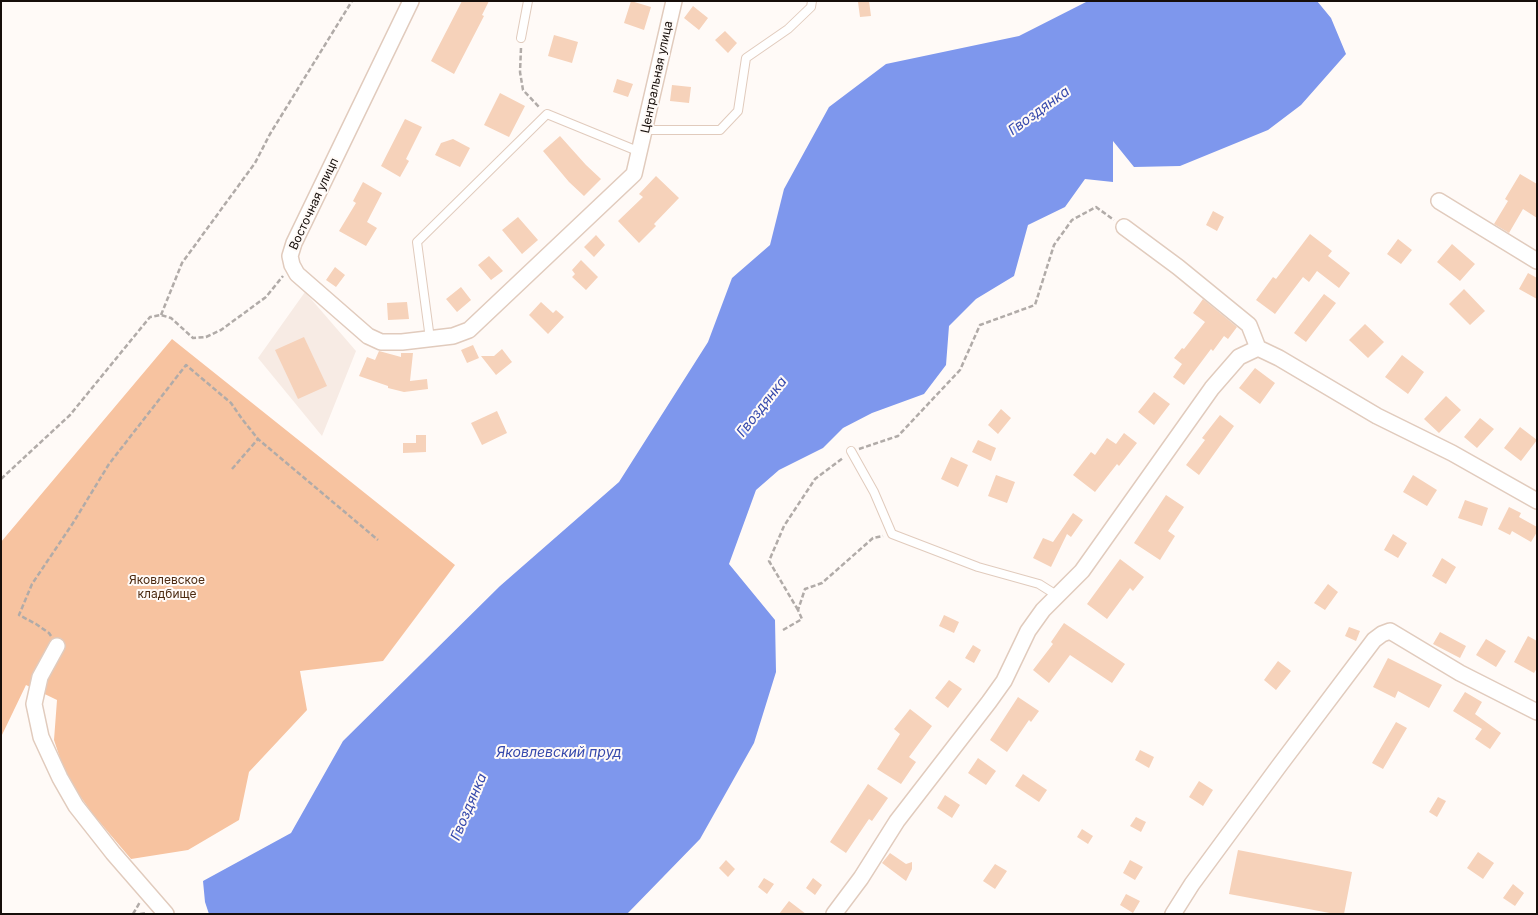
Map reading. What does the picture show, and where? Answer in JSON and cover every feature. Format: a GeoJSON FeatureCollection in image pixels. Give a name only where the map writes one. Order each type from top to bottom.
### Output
{"type":"FeatureCollection","features":[{"type":"Feature","properties":{"kind":"street","name":"Восточная улицп"},"geometry":{"type":"LineString","coordinates":[[411,1],[294,242],[290,256],[297,274],[368,336],[381,342],[402,342],[453,336],[469,330],[481,321],[634,174],[640,152]]}},
{"type":"Feature","properties":{"kind":"street","name":"Центральная улица"},"geometry":{"type":"LineString","coordinates":[[640,152],[674,1]]}},
{"type":"Feature","properties":{"kind":"street"},"geometry":{"type":"LineString","coordinates":[[1439,201],[1537,261]]}},
{"type":"Feature","properties":{"kind":"street"},"geometry":{"type":"LineString","coordinates":[[1124,227],[1178,267],[1249,325],[1258,348],[1279,358],[1377,416],[1452,453],[1537,501]]}},
{"type":"Feature","properties":{"kind":"street"},"geometry":{"type":"LineString","coordinates":[[834,914],[861,878],[897,821],[1004,681],[1028,631],[1043,610],[1082,571],[1212,388],[1238,357],[1258,348]]}},
{"type":"Feature","properties":{"kind":"street"},"geometry":{"type":"LineString","coordinates":[[1173,914],[1192,884],[1279,766],[1374,640],[1382,634],[1390,631],[1460,673],[1537,712]]}},
{"type":"Feature","properties":{"kind":"street"},"geometry":{"type":"LineString","coordinates":[[57,646],[40,676],[34,704],[41,737],[60,778],[76,806],[113,853],[166,914]]}},
{"type":"Feature","properties":{"kind":"lane"},"geometry":{"type":"LineString","coordinates":[[521,38],[528,1]]}},
{"type":"Feature","properties":{"kind":"lane"},"geometry":{"type":"LineString","coordinates":[[646,130],[720,130],[738,111],[746,58],[788,29],[810,6],[812,1]]}},
{"type":"Feature","properties":{"kind":"lane"},"geometry":{"type":"LineString","coordinates":[[430,339],[417,242],[547,114],[640,152]]}},
{"type":"Feature","properties":{"kind":"lane"},"geometry":{"type":"LineString","coordinates":[[851,452],[874,492],[892,534],[978,567],[1039,584],[1058,596]]}},
{"type":"Feature","properties":{"kind":"path"},"geometry":{"type":"LineString","coordinates":[[161,315],[182,263],[255,163],[270,134],[352,1]]}},
{"type":"Feature","properties":{"kind":"path"},"geometry":{"type":"LineString","coordinates":[[521,38],[520,72],[523,90],[547,114]]}},
{"type":"Feature","properties":{"kind":"path"},"geometry":{"type":"LineString","coordinates":[[783,630],[802,619],[770,561],[784,526],[815,479],[851,452],[898,436],[960,370],[980,325],[1035,305],[1054,245],[1072,220],[1096,207],[1124,227]]}},
{"type":"Feature","properties":{"kind":"path"},"geometry":{"type":"LineString","coordinates":[[1,479],[70,415],[150,317],[161,315],[171,318],[193,338],[206,337],[221,330],[266,297],[292,265]]}},
{"type":"Feature","properties":{"kind":"path"},"geometry":{"type":"LineString","coordinates":[[57,646],[49,633],[19,615],[32,584],[78,516],[109,464],[186,365],[231,403],[258,439],[378,540]]}},
{"type":"Feature","properties":{"kind":"path"},"geometry":{"type":"LineString","coordinates":[[232,468],[258,439]]}},
{"type":"Feature","properties":{"kind":"path"},"geometry":{"type":"LineString","coordinates":[[798,610],[806,588],[822,583],[873,538],[892,534]]}},
{"type":"Feature","properties":{"kind":"path"},"geometry":{"type":"LineString","coordinates":[[140,914],[149,914]]}},
{"type":"Feature","properties":{"kind":"shaded area"},"geometry":{"type":"Polygon","coordinates":[[[305,292],[356,351],[322,436],[258,358],[305,292]]]}},
{"type":"Feature","properties":{"kind":"green space","name":"Яковлевское кладбище"},"geometry":{"type":"Polygon","coordinates":[[[172,339],[455,565],[383,661],[300,671],[307,710],[249,772],[239,820],[188,850],[131,859],[92,813],[66,776],[54,740],[57,700],[26,685],[1,737],[1,542],[172,339]]]}},
{"type":"Feature","properties":{"kind":"water","name":"Яковлевский пруд"},"geometry":{"type":"Polygon","coordinates":[[[1088,1],[1317,1],[1331,18],[1346,54],[1301,105],[1268,130],[1180,166],[1134,167],[1113,141],[1113,182],[1085,179],[1065,207],[1028,225],[1014,276],[976,299],[949,326],[946,365],[924,394],[872,413],[843,428],[823,448],[779,470],[756,490],[729,564],[775,620],[776,672],[754,743],[700,839],[627,914],[209,914],[205,902],[203,881],[291,833],[343,741],[500,586],[619,482],[708,342],[732,278],[770,245],[784,189],[829,107],[886,64],[1019,36],[1088,1]]]}},
{"type":"Feature","properties":{"kind":"building"},"geometry":{"type":"Polygon","coordinates":[[[462,1],[489,1],[482,15],[484,16],[454,74],[431,61],[462,1]]]}},
{"type":"Feature","properties":{"kind":"building"},"geometry":{"type":"Polygon","coordinates":[[[631,1],[651,7],[644,30],[624,23],[631,1]]]}},
{"type":"Feature","properties":{"kind":"building"},"geometry":{"type":"Polygon","coordinates":[[[869,1],[871,16],[860,17],[858,2],[869,1]]]}},
{"type":"Feature","properties":{"kind":"building"},"geometry":{"type":"Polygon","coordinates":[[[693,6],[708,18],[699,30],[684,18],[693,6]]]}},
{"type":"Feature","properties":{"kind":"building"},"geometry":{"type":"Polygon","coordinates":[[[725,31],[737,43],[728,53],[715,40],[725,31]]]}},
{"type":"Feature","properties":{"kind":"building"},"geometry":{"type":"Polygon","coordinates":[[[554,35],[578,42],[572,63],[548,56],[554,35]]]}},
{"type":"Feature","properties":{"kind":"building"},"geometry":{"type":"Polygon","coordinates":[[[617,79],[633,84],[628,97],[613,92],[617,79]]]}},
{"type":"Feature","properties":{"kind":"building"},"geometry":{"type":"Polygon","coordinates":[[[672,85],[691,87],[689,103],[670,101],[672,85]]]}},
{"type":"Feature","properties":{"kind":"building"},"geometry":{"type":"Polygon","coordinates":[[[500,93],[525,106],[509,137],[484,125],[500,93]]]}},
{"type":"Feature","properties":{"kind":"building"},"geometry":{"type":"Polygon","coordinates":[[[405,119],[422,127],[406,159],[409,161],[400,177],[381,166],[405,119]]]}},
{"type":"Feature","properties":{"kind":"building"},"geometry":{"type":"Polygon","coordinates":[[[560,136],[601,179],[584,196],[569,182],[543,151],[560,136]]]}},
{"type":"Feature","properties":{"kind":"building"},"geometry":{"type":"Polygon","coordinates":[[[453,139],[470,148],[460,167],[435,155],[441,143],[453,139]]]}},
{"type":"Feature","properties":{"kind":"building"},"geometry":{"type":"Polygon","coordinates":[[[1520,174],[1537,184],[1537,218],[1523,209],[1509,233],[1494,224],[1508,201],[1505,199],[1520,174]]]}},
{"type":"Feature","properties":{"kind":"building"},"geometry":{"type":"Polygon","coordinates":[[[656,176],[679,198],[639,243],[618,221],[643,197],[639,194],[656,176]]]}},
{"type":"Feature","properties":{"kind":"building"},"geometry":{"type":"Polygon","coordinates":[[[363,182],[382,193],[367,222],[377,228],[366,246],[339,231],[356,203],[353,201],[363,182]]]}},
{"type":"Feature","properties":{"kind":"building"},"geometry":{"type":"Polygon","coordinates":[[[1213,211],[1224,217],[1217,231],[1206,225],[1213,211]]]}},
{"type":"Feature","properties":{"kind":"building"},"geometry":{"type":"Polygon","coordinates":[[[518,217],[538,240],[522,254],[502,230],[518,217]]]}},
{"type":"Feature","properties":{"kind":"building"},"geometry":{"type":"Polygon","coordinates":[[[1310,234],[1332,251],[1328,256],[1350,273],[1339,288],[1317,271],[1309,282],[1303,277],[1275,314],[1256,300],[1273,277],[1276,279],[1310,234]]]}},
{"type":"Feature","properties":{"kind":"building"},"geometry":{"type":"Polygon","coordinates":[[[596,235],[605,245],[594,257],[584,247],[596,235]]]}},
{"type":"Feature","properties":{"kind":"building"},"geometry":{"type":"Polygon","coordinates":[[[1398,239],[1412,250],[1401,264],[1387,254],[1398,239]]]}},
{"type":"Feature","properties":{"kind":"building"},"geometry":{"type":"Polygon","coordinates":[[[1452,244],[1475,264],[1460,281],[1437,262],[1452,244]]]}},
{"type":"Feature","properties":{"kind":"building"},"geometry":{"type":"Polygon","coordinates":[[[489,256],[503,271],[491,280],[478,265],[489,256]]]}},
{"type":"Feature","properties":{"kind":"building"},"geometry":{"type":"Polygon","coordinates":[[[581,260],[598,277],[586,290],[572,277],[575,274],[572,270],[581,260]]]}},
{"type":"Feature","properties":{"kind":"building"},"geometry":{"type":"Polygon","coordinates":[[[335,267],[345,275],[336,287],[326,280],[335,267]]]}},
{"type":"Feature","properties":{"kind":"building"},"geometry":{"type":"Polygon","coordinates":[[[1528,273],[1537,278],[1537,299],[1519,289],[1528,273]]]}},
{"type":"Feature","properties":{"kind":"building"},"geometry":{"type":"Polygon","coordinates":[[[461,287],[471,300],[457,312],[446,299],[461,287]]]}},
{"type":"Feature","properties":{"kind":"building"},"geometry":{"type":"Polygon","coordinates":[[[1464,289],[1485,311],[1470,325],[1449,304],[1464,289]]]}},
{"type":"Feature","properties":{"kind":"building"},"geometry":{"type":"Polygon","coordinates":[[[1324,294],[1336,303],[1306,342],[1294,333],[1324,294]]]}},
{"type":"Feature","properties":{"kind":"building"},"geometry":{"type":"Polygon","coordinates":[[[1203,299],[1237,327],[1228,339],[1224,336],[1213,351],[1211,349],[1184,385],[1173,377],[1182,364],[1174,358],[1182,348],[1184,349],[1205,322],[1193,313],[1203,299]]]}},
{"type":"Feature","properties":{"kind":"building"},"geometry":{"type":"Polygon","coordinates":[[[407,302],[409,319],[388,320],[387,303],[407,302]]]}},
{"type":"Feature","properties":{"kind":"building"},"geometry":{"type":"Polygon","coordinates":[[[541,302],[553,313],[556,310],[564,317],[548,334],[529,315],[541,302]]]}},
{"type":"Feature","properties":{"kind":"building"},"geometry":{"type":"Polygon","coordinates":[[[1365,324],[1384,342],[1368,358],[1349,340],[1365,324]]]}},
{"type":"Feature","properties":{"kind":"building"},"geometry":{"type":"Polygon","coordinates":[[[304,337],[327,386],[298,399],[275,350],[304,337]]]}},
{"type":"Feature","properties":{"kind":"building"},"geometry":{"type":"Polygon","coordinates":[[[473,345],[479,358],[467,363],[461,350],[473,345]]]}},
{"type":"Feature","properties":{"kind":"building"},"geometry":{"type":"Polygon","coordinates":[[[502,349],[512,362],[496,375],[481,356],[494,356],[502,349]]]}},
{"type":"Feature","properties":{"kind":"building"},"geometry":{"type":"Polygon","coordinates":[[[379,351],[401,357],[401,353],[413,353],[410,381],[427,379],[428,389],[404,392],[388,388],[388,386],[359,376],[367,357],[375,360],[379,351]]]}},
{"type":"Feature","properties":{"kind":"building"},"geometry":{"type":"Polygon","coordinates":[[[1402,355],[1424,372],[1408,394],[1385,377],[1402,355]]]}},
{"type":"Feature","properties":{"kind":"building"},"geometry":{"type":"Polygon","coordinates":[[[1255,368],[1275,383],[1260,404],[1239,388],[1255,368]]]}},
{"type":"Feature","properties":{"kind":"building"},"geometry":{"type":"Polygon","coordinates":[[[1154,392],[1170,404],[1154,425],[1138,412],[1154,392]]]}},
{"type":"Feature","properties":{"kind":"building"},"geometry":{"type":"Polygon","coordinates":[[[1446,396],[1461,410],[1439,433],[1424,419],[1446,396]]]}},
{"type":"Feature","properties":{"kind":"building"},"geometry":{"type":"Polygon","coordinates":[[[1001,409],[1011,418],[998,434],[988,425],[1001,409]]]}},
{"type":"Feature","properties":{"kind":"building"},"geometry":{"type":"Polygon","coordinates":[[[497,411],[507,433],[482,445],[471,423],[497,411]]]}},
{"type":"Feature","properties":{"kind":"building"},"geometry":{"type":"Polygon","coordinates":[[[1220,415],[1234,426],[1199,475],[1186,465],[1205,440],[1202,438],[1220,415]]]}},
{"type":"Feature","properties":{"kind":"building"},"geometry":{"type":"Polygon","coordinates":[[[1480,418],[1494,429],[1477,448],[1464,437],[1480,418]]]}},
{"type":"Feature","properties":{"kind":"building"},"geometry":{"type":"Polygon","coordinates":[[[1520,427],[1537,440],[1521,461],[1504,448],[1520,427]]]}},
{"type":"Feature","properties":{"kind":"building"},"geometry":{"type":"Polygon","coordinates":[[[1124,433],[1137,443],[1119,466],[1117,464],[1095,492],[1073,475],[1091,452],[1095,455],[1107,438],[1116,444],[1124,433]]]}},
{"type":"Feature","properties":{"kind":"building"},"geometry":{"type":"Polygon","coordinates":[[[416,435],[426,435],[426,452],[403,453],[403,443],[416,443],[416,435]]]}},
{"type":"Feature","properties":{"kind":"building"},"geometry":{"type":"Polygon","coordinates":[[[978,440],[996,448],[991,461],[972,452],[978,440]]]}},
{"type":"Feature","properties":{"kind":"building"},"geometry":{"type":"Polygon","coordinates":[[[951,457],[968,465],[958,487],[941,479],[951,457]]]}},
{"type":"Feature","properties":{"kind":"building"},"geometry":{"type":"Polygon","coordinates":[[[996,475],[1015,482],[1007,503],[988,496],[996,475]]]}},
{"type":"Feature","properties":{"kind":"building"},"geometry":{"type":"Polygon","coordinates":[[[1413,475],[1437,490],[1427,506],[1403,492],[1413,475]]]}},
{"type":"Feature","properties":{"kind":"building"},"geometry":{"type":"Polygon","coordinates":[[[1166,495],[1184,507],[1168,531],[1175,536],[1160,560],[1134,543],[1166,495]]]}},
{"type":"Feature","properties":{"kind":"building"},"geometry":{"type":"Polygon","coordinates":[[[1465,500],[1488,508],[1482,526],[1458,518],[1465,500]]]}},
{"type":"Feature","properties":{"kind":"building"},"geometry":{"type":"Polygon","coordinates":[[[1509,507],[1521,513],[1519,517],[1537,527],[1537,532],[1531,542],[1512,531],[1510,535],[1498,529],[1509,507]]]}},
{"type":"Feature","properties":{"kind":"building"},"geometry":{"type":"Polygon","coordinates":[[[1073,513],[1083,520],[1071,537],[1067,534],[1051,567],[1033,558],[1043,538],[1053,542],[1073,513]]]}},
{"type":"Feature","properties":{"kind":"building"},"geometry":{"type":"Polygon","coordinates":[[[1393,534],[1407,543],[1398,558],[1384,550],[1393,534]]]}},
{"type":"Feature","properties":{"kind":"building"},"geometry":{"type":"Polygon","coordinates":[[[1442,558],[1456,567],[1446,584],[1432,576],[1442,558]]]}},
{"type":"Feature","properties":{"kind":"building"},"geometry":{"type":"Polygon","coordinates":[[[1120,559],[1144,577],[1133,591],[1130,588],[1107,619],[1087,604],[1120,559]]]}},
{"type":"Feature","properties":{"kind":"building"},"geometry":{"type":"Polygon","coordinates":[[[1328,584],[1338,592],[1325,610],[1314,603],[1328,584]]]}},
{"type":"Feature","properties":{"kind":"building"},"geometry":{"type":"Polygon","coordinates":[[[944,615],[959,622],[954,633],[939,626],[944,615]]]}},
{"type":"Feature","properties":{"kind":"building"},"geometry":{"type":"Polygon","coordinates":[[[1064,623],[1125,664],[1112,683],[1070,655],[1049,683],[1033,670],[1053,644],[1051,642],[1064,623]]]}},
{"type":"Feature","properties":{"kind":"building"},"geometry":{"type":"Polygon","coordinates":[[[1349,627],[1360,631],[1356,641],[1345,636],[1349,627]]]}},
{"type":"Feature","properties":{"kind":"building"},"geometry":{"type":"Polygon","coordinates":[[[1440,632],[1466,646],[1460,658],[1433,644],[1440,632]]]}},
{"type":"Feature","properties":{"kind":"building"},"geometry":{"type":"Polygon","coordinates":[[[1528,636],[1537,641],[1537,668],[1534,673],[1514,662],[1528,636]]]}},
{"type":"Feature","properties":{"kind":"building"},"geometry":{"type":"Polygon","coordinates":[[[1486,639],[1506,651],[1496,667],[1476,655],[1486,639]]]}},
{"type":"Feature","properties":{"kind":"building"},"geometry":{"type":"Polygon","coordinates":[[[973,645],[981,650],[974,663],[965,658],[973,645]]]}},
{"type":"Feature","properties":{"kind":"building"},"geometry":{"type":"Polygon","coordinates":[[[1388,658],[1442,685],[1429,708],[1398,691],[1395,698],[1373,687],[1388,658]]]}},
{"type":"Feature","properties":{"kind":"building"},"geometry":{"type":"Polygon","coordinates":[[[1278,661],[1291,671],[1276,690],[1264,680],[1278,661]]]}},
{"type":"Feature","properties":{"kind":"building"},"geometry":{"type":"Polygon","coordinates":[[[949,680],[962,689],[948,708],[935,698],[949,680]]]}},
{"type":"Feature","properties":{"kind":"building"},"geometry":{"type":"Polygon","coordinates":[[[1465,692],[1482,702],[1475,714],[1501,733],[1490,749],[1475,739],[1482,729],[1453,711],[1465,692]]]}},
{"type":"Feature","properties":{"kind":"building"},"geometry":{"type":"Polygon","coordinates":[[[1018,697],[1039,711],[1031,722],[1029,720],[1007,752],[990,740],[1018,697]]]}},
{"type":"Feature","properties":{"kind":"building"},"geometry":{"type":"Polygon","coordinates":[[[910,709],[932,726],[909,757],[916,762],[901,784],[877,769],[900,734],[894,729],[910,709]]]}},
{"type":"Feature","properties":{"kind":"building"},"geometry":{"type":"Polygon","coordinates":[[[1396,722],[1407,728],[1383,769],[1372,763],[1396,722]]]}},
{"type":"Feature","properties":{"kind":"building"},"geometry":{"type":"Polygon","coordinates":[[[1140,750],[1154,757],[1149,768],[1135,760],[1140,750]]]}},
{"type":"Feature","properties":{"kind":"building"},"geometry":{"type":"Polygon","coordinates":[[[978,758],[996,771],[986,785],[968,773],[978,758]]]}},
{"type":"Feature","properties":{"kind":"building"},"geometry":{"type":"Polygon","coordinates":[[[1023,774],[1047,790],[1039,802],[1015,786],[1023,774]]]}},
{"type":"Feature","properties":{"kind":"building"},"geometry":{"type":"Polygon","coordinates":[[[1199,781],[1213,790],[1203,806],[1189,797],[1199,781]]]}},
{"type":"Feature","properties":{"kind":"building"},"geometry":{"type":"Polygon","coordinates":[[[868,784],[888,798],[872,821],[869,819],[846,853],[830,842],[868,784]]]}},
{"type":"Feature","properties":{"kind":"building"},"geometry":{"type":"Polygon","coordinates":[[[945,795],[960,805],[952,818],[937,808],[945,795]]]}},
{"type":"Feature","properties":{"kind":"building"},"geometry":{"type":"Polygon","coordinates":[[[1438,797],[1446,801],[1437,817],[1429,812],[1438,797]]]}},
{"type":"Feature","properties":{"kind":"building"},"geometry":{"type":"Polygon","coordinates":[[[1136,817],[1146,822],[1141,832],[1130,826],[1136,817]]]}},
{"type":"Feature","properties":{"kind":"building"},"geometry":{"type":"Polygon","coordinates":[[[1082,829],[1093,836],[1088,844],[1077,837],[1082,829]]]}},
{"type":"Feature","properties":{"kind":"building"},"geometry":{"type":"Polygon","coordinates":[[[1238,850],[1352,872],[1344,914],[1335,914],[1229,894],[1238,850]]]}},
{"type":"Feature","properties":{"kind":"building"},"geometry":{"type":"Polygon","coordinates":[[[1478,852],[1494,863],[1483,879],[1467,868],[1478,852]]]}},
{"type":"Feature","properties":{"kind":"building"},"geometry":{"type":"Polygon","coordinates":[[[890,853],[906,864],[912,862],[912,869],[906,881],[882,863],[890,853]]]}},
{"type":"Feature","properties":{"kind":"building"},"geometry":{"type":"Polygon","coordinates":[[[726,860],[735,869],[728,877],[719,868],[726,860]]]}},
{"type":"Feature","properties":{"kind":"building"},"geometry":{"type":"Polygon","coordinates":[[[1130,860],[1143,867],[1135,880],[1123,873],[1130,860]]]}},
{"type":"Feature","properties":{"kind":"building"},"geometry":{"type":"Polygon","coordinates":[[[995,864],[1007,871],[995,889],[983,881],[995,864]]]}},
{"type":"Feature","properties":{"kind":"building"},"geometry":{"type":"Polygon","coordinates":[[[764,878],[774,884],[767,894],[758,887],[764,878]]]}},
{"type":"Feature","properties":{"kind":"building"},"geometry":{"type":"Polygon","coordinates":[[[813,878],[822,885],[815,895],[806,888],[813,878]]]}},
{"type":"Feature","properties":{"kind":"building"},"geometry":{"type":"Polygon","coordinates":[[[1513,884],[1524,893],[1515,906],[1503,898],[1513,884]]]}},
{"type":"Feature","properties":{"kind":"building"},"geometry":{"type":"Polygon","coordinates":[[[1126,894],[1140,901],[1133,913],[1120,905],[1126,894]]]}},
{"type":"Feature","properties":{"kind":"building"},"geometry":{"type":"Polygon","coordinates":[[[789,901],[806,914],[779,914],[789,901]]]}},
{"type":"Feature","properties":{"kind":"water label","name":"Гвоздянка"},"geometry":{"type":"Point","coordinates":[1039,111]}},
{"type":"Feature","properties":{"kind":"water label","name":"Гвоздянка"},"geometry":{"type":"Point","coordinates":[762,407]}},
{"type":"Feature","properties":{"kind":"water label","name":"Гвоздянка"},"geometry":{"type":"Point","coordinates":[469,807]}}]}
